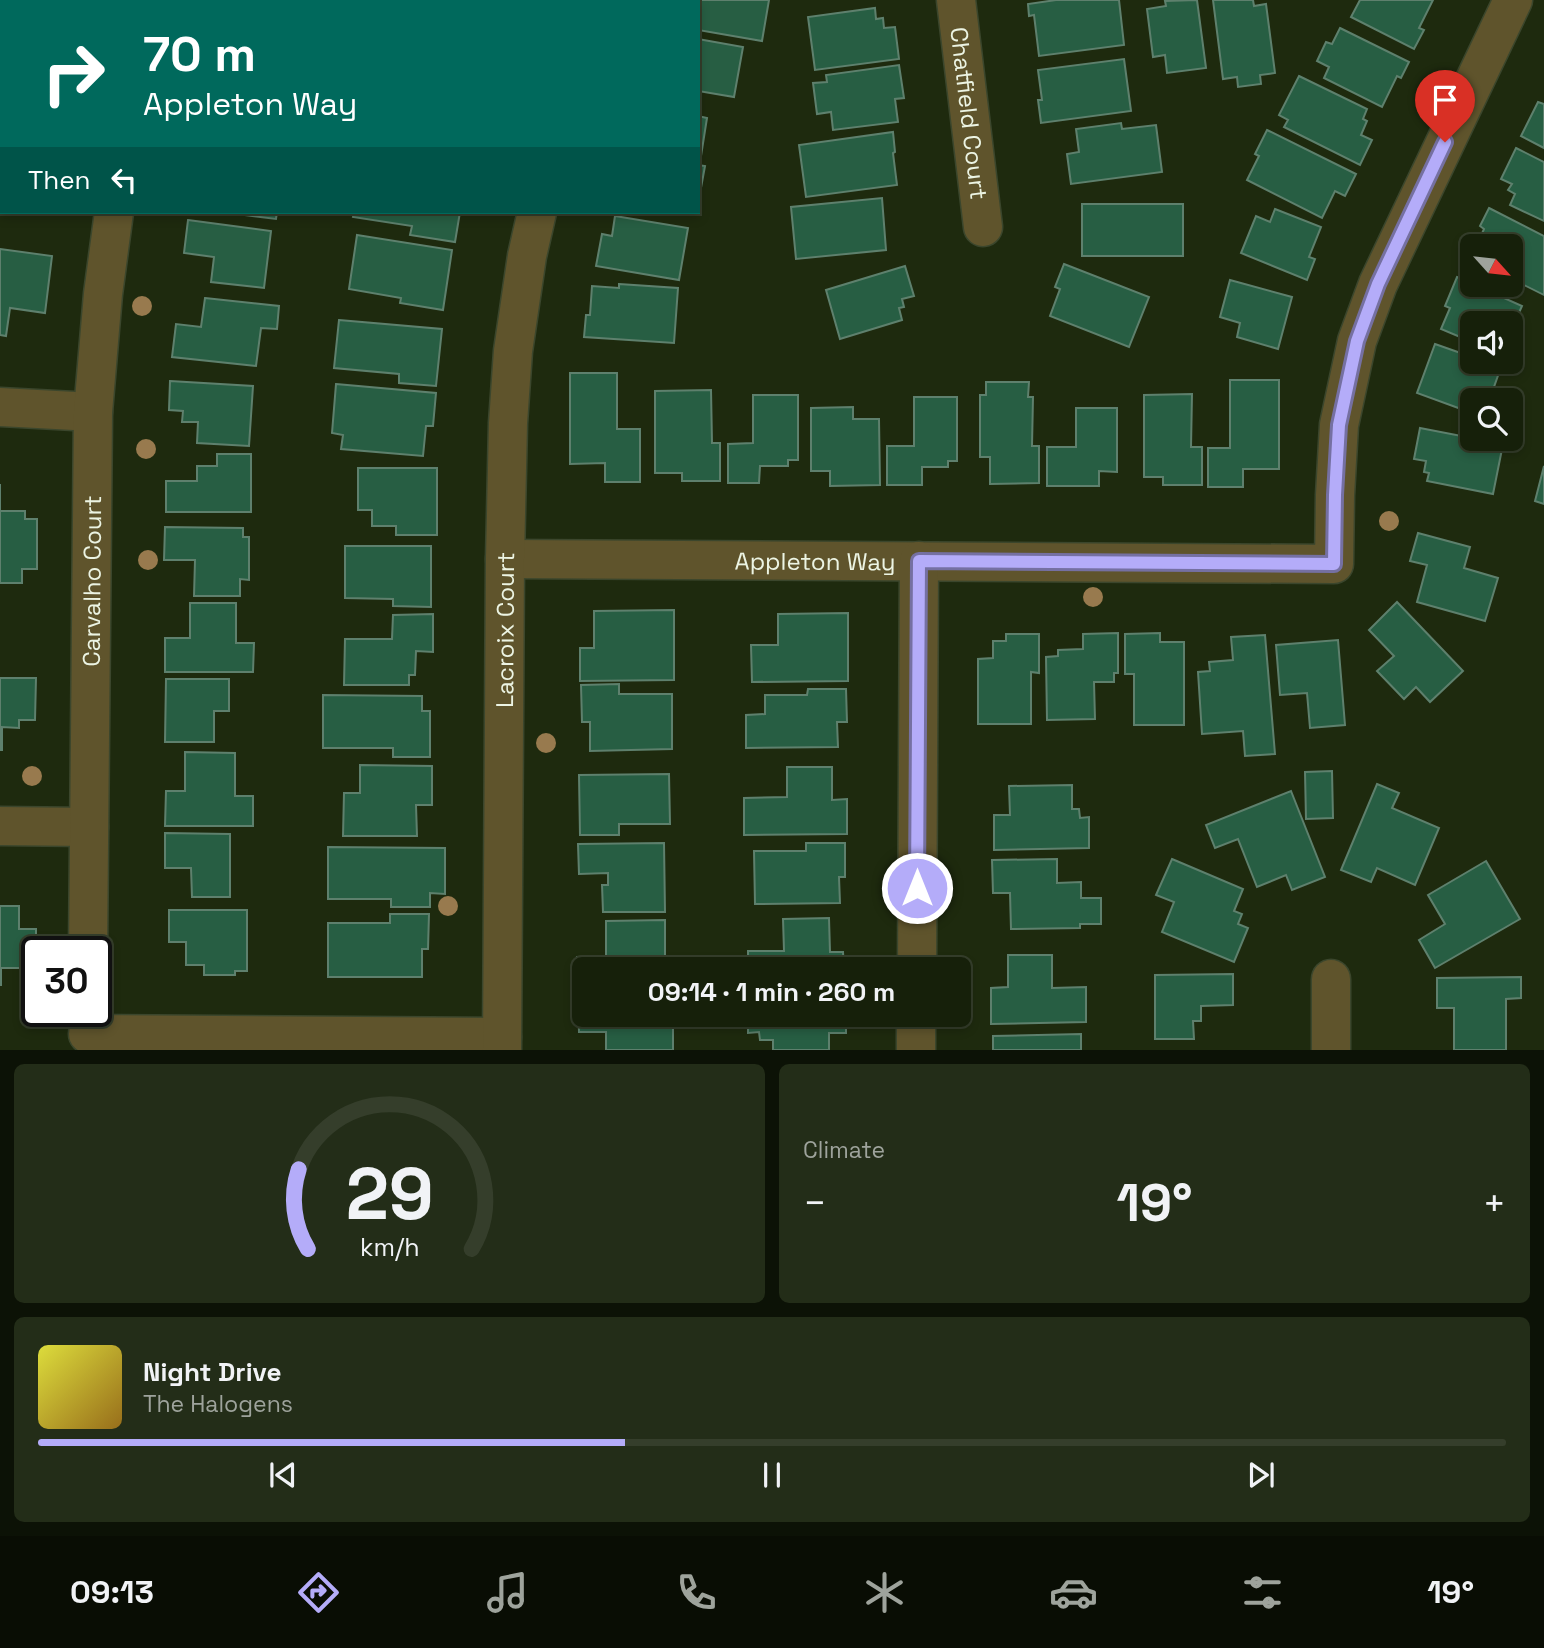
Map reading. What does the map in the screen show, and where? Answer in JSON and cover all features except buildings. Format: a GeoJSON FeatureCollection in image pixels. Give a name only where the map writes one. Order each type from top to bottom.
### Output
{"type":"FeatureCollection","features":[{"type":"Feature","properties":{"kind":"street","name":"Chatfield Court"},"geometry":{"type":"LineString","coordinates":[[956,0],[983,227]]}},
{"type":"Feature","properties":{"kind":"street","name":"Appleton Way"},"geometry":{"type":"LineString","coordinates":[[505,559],[1334,564],[1339,425],[1357,341],[1378,284],[1513,0]]}},
{"type":"Feature","properties":{"kind":"street","name":"Carvalho Court"},"geometry":{"type":"LineString","coordinates":[[88,936],[93,412],[103,294],[114,214]]}},
{"type":"Feature","properties":{"kind":"street","name":"Lacroix Court"},"geometry":{"type":"LineString","coordinates":[[502,1043],[508,423],[513,351],[527,256],[537,214]]}},
{"type":"Feature","properties":{"kind":"street"},"geometry":{"type":"LineString","coordinates":[[0,407],[93,412]]}},
{"type":"Feature","properties":{"kind":"street"},"geometry":{"type":"LineString","coordinates":[[917,957],[919,561]]}},
{"type":"Feature","properties":{"kind":"street"},"geometry":{"type":"LineString","coordinates":[[0,826],[89,827]]}},
{"type":"Feature","properties":{"kind":"street"},"geometry":{"type":"LineString","coordinates":[[1331,979],[1331,1049]]}},
{"type":"Feature","properties":{"kind":"street"},"geometry":{"type":"LineString","coordinates":[[916,1027],[916,1049]]}},
{"type":"Feature","properties":{"kind":"street"},"geometry":{"type":"LineString","coordinates":[[88,1032],[502,1043]]}},
{"type":"Feature","properties":{"kind":"route"},"geometry":{"type":"LineString","coordinates":[[917,888],[919,561],[1334,564],[1339,425],[1357,341],[1378,284],[1445,142]]}}]}
